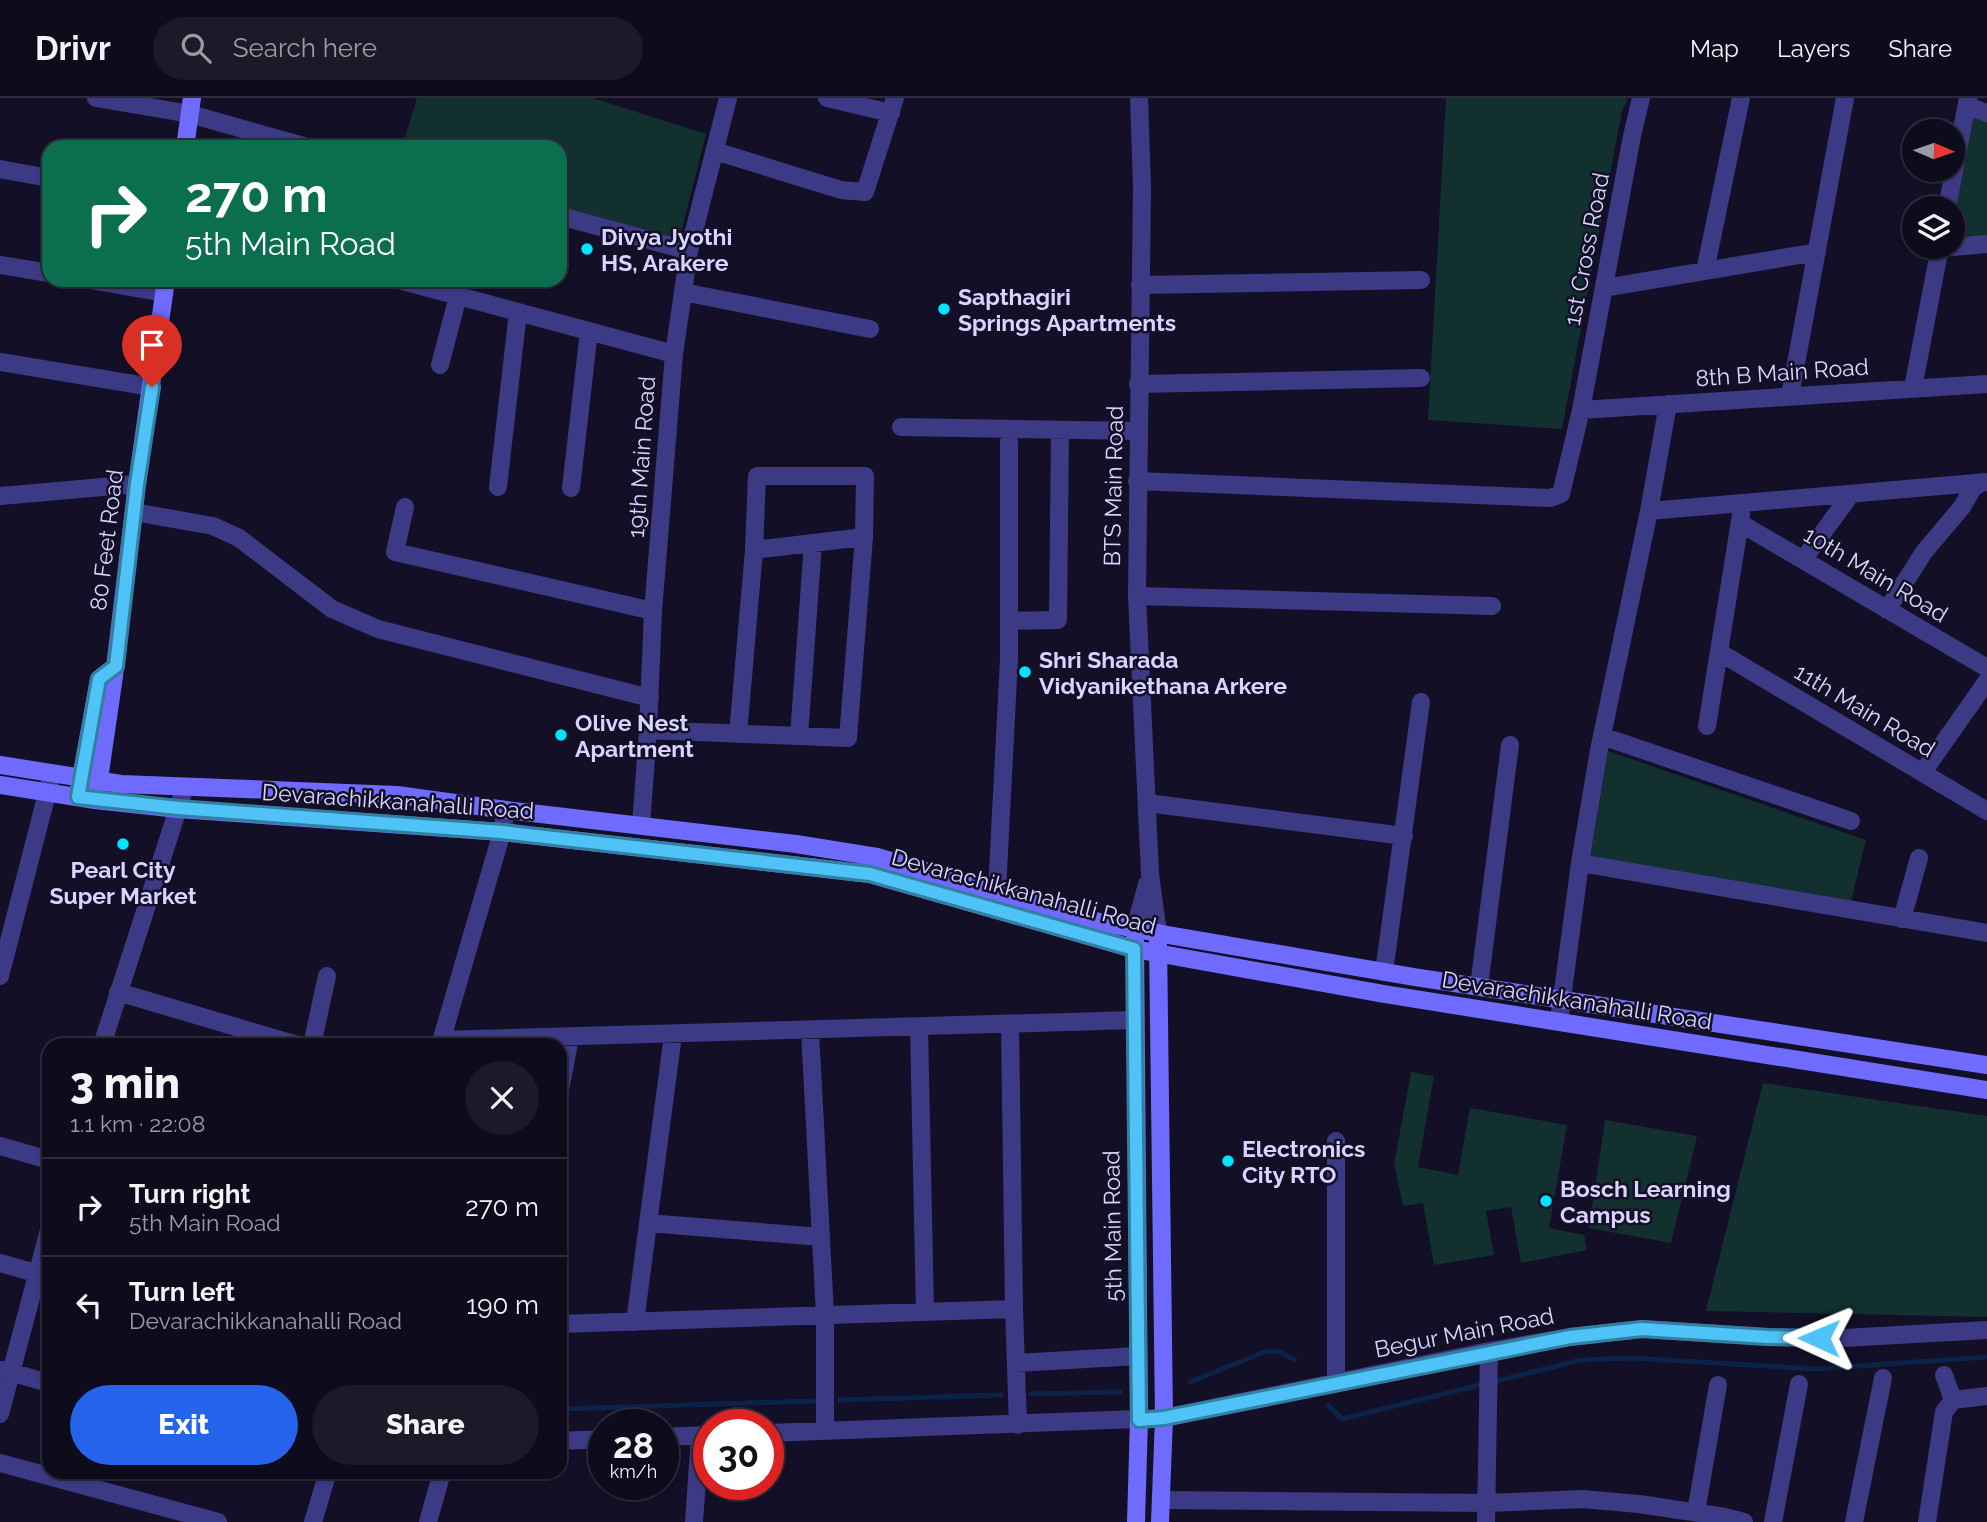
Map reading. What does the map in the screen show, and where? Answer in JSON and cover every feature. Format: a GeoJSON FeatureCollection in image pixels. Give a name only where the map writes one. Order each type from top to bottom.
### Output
{"type":"FeatureCollection","features":[{"type":"Feature","properties":{"kind":"main road"},"geometry":{"type":"LineString","coordinates":[[186,140],[191,106]]}},
{"type":"Feature","properties":{"kind":"main road","name":"80 Feet Road"},"geometry":{"type":"LineString","coordinates":[[87,799],[99,679],[116,666],[137,484],[165,287]]}},
{"type":"Feature","properties":{"kind":"main road","name":"Devarachikkanahalli Road"},"geometry":{"type":"LineString","coordinates":[[0,765],[90,780],[397,795],[796,844],[877,857],[1099,922],[1135,929],[1384,972],[1987,1065]]}},
{"type":"Feature","properties":{"kind":"main road","name":"Devarachikkanahalli Road"},"geometry":{"type":"LineString","coordinates":[[0,785],[87,799],[502,832],[870,874],[1134,949],[1384,994],[1987,1090]]}},
{"type":"Feature","properties":{"kind":"main road","name":"5th Main Road"},"geometry":{"type":"LineString","coordinates":[[1135,929],[1139,1420],[1136,1522]]}},
{"type":"Feature","properties":{"kind":"main road","name":"5th Main Road"},"geometry":{"type":"LineString","coordinates":[[1158,933],[1164,1418],[1160,1522]]}},
{"type":"Feature","properties":{"kind":"street"},"geometry":{"type":"LineString","coordinates":[[96,98],[191,106],[287,140]]}},
{"type":"Feature","properties":{"kind":"street","name":"19th Main Road"},"geometry":{"type":"LineString","coordinates":[[640,826],[650,698],[653,611],[674,354],[689,251],[728,98]]}},
{"type":"Feature","properties":{"kind":"street"},"geometry":{"type":"LineString","coordinates":[[715,151],[841,190],[865,192],[893,105],[827,98]]}},
{"type":"Feature","properties":{"kind":"street","name":"BTS Main Road"},"geometry":{"type":"LineString","coordinates":[[1139,98],[1142,144],[1137,596],[1150,874],[1158,933]]}},
{"type":"Feature","properties":{"kind":"street","name":"1st Cross Road"},"geometry":{"type":"LineString","coordinates":[[1137,481],[1557,497],[1562,494],[1642,98]]}},
{"type":"Feature","properties":{"kind":"street"},"geometry":{"type":"LineString","coordinates":[[1705,271],[1741,98]]}},
{"type":"Feature","properties":{"kind":"street"},"geometry":{"type":"LineString","coordinates":[[1790,396],[1845,98]]}},
{"type":"Feature","properties":{"kind":"street"},"geometry":{"type":"LineString","coordinates":[[1949,196],[1967,102],[1987,113]]}},
{"type":"Feature","properties":{"kind":"street"},"geometry":{"type":"LineString","coordinates":[[0,169],[42,177]]}},
{"type":"Feature","properties":{"kind":"street"},"geometry":{"type":"LineString","coordinates":[[567,218],[689,251]]}},
{"type":"Feature","properties":{"kind":"street"},"geometry":{"type":"LineString","coordinates":[[1965,246],[1987,244]]}},
{"type":"Feature","properties":{"kind":"street"},"geometry":{"type":"LineString","coordinates":[[1604,288],[1817,252]]}},
{"type":"Feature","properties":{"kind":"street"},"geometry":{"type":"LineString","coordinates":[[1913,388],[1938,259]]}},
{"type":"Feature","properties":{"kind":"street"},"geometry":{"type":"LineString","coordinates":[[0,265],[42,272]]}},
{"type":"Feature","properties":{"kind":"street"},"geometry":{"type":"LineString","coordinates":[[1140,285],[1421,280]]}},
{"type":"Feature","properties":{"kind":"street"},"geometry":{"type":"LineString","coordinates":[[424,287],[674,354]]}},
{"type":"Feature","properties":{"kind":"street"},"geometry":{"type":"LineString","coordinates":[[683,292],[870,329]]}},
{"type":"Feature","properties":{"kind":"street"},"geometry":{"type":"LineString","coordinates":[[440,365],[457,296]]}},
{"type":"Feature","properties":{"kind":"street"},"geometry":{"type":"LineString","coordinates":[[498,486],[518,312]]}},
{"type":"Feature","properties":{"kind":"street"},"geometry":{"type":"LineString","coordinates":[[571,488],[589,331]]}},
{"type":"Feature","properties":{"kind":"street"},"geometry":{"type":"LineString","coordinates":[[0,362],[152,387]]}},
{"type":"Feature","properties":{"kind":"street"},"geometry":{"type":"LineString","coordinates":[[1138,384],[1421,378]]}},
{"type":"Feature","properties":{"kind":"street","name":"8th B Main Road"},"geometry":{"type":"LineString","coordinates":[[1581,410],[1987,384]]}},
{"type":"Feature","properties":{"kind":"street"},"geometry":{"type":"LineString","coordinates":[[1559,1021],[1580,863],[1602,736],[1649,511],[1668,404]]}},
{"type":"Feature","properties":{"kind":"street"},"geometry":{"type":"LineString","coordinates":[[901,427],[1138,431]]}},
{"type":"Feature","properties":{"kind":"street"},"geometry":{"type":"LineString","coordinates":[[1009,621],[1058,620],[1060,430]]}},
{"type":"Feature","properties":{"kind":"street"},"geometry":{"type":"LineString","coordinates":[[997,891],[1009,659],[1009,442]]}},
{"type":"Feature","properties":{"kind":"street"},"geometry":{"type":"LineString","coordinates":[[648,730],[738,734],[848,738],[864,537],[865,476],[757,476],[754,550],[738,734]]}},
{"type":"Feature","properties":{"kind":"street"},"geometry":{"type":"LineString","coordinates":[[1649,511],[1984,482]]}},
{"type":"Feature","properties":{"kind":"street"},"geometry":{"type":"LineString","coordinates":[[1887,610],[1924,552],[1962,507],[1973,488],[1984,482]]}},
{"type":"Feature","properties":{"kind":"street"},"geometry":{"type":"LineString","coordinates":[[0,496],[137,484]]}},
{"type":"Feature","properties":{"kind":"street"},"geometry":{"type":"LineString","coordinates":[[1803,560],[1851,494]]}},
{"type":"Feature","properties":{"kind":"street"},"geometry":{"type":"LineString","coordinates":[[1707,726],[1743,503]]}},
{"type":"Feature","properties":{"kind":"street"},"geometry":{"type":"LineString","coordinates":[[405,507],[395,552],[653,611]]}},
{"type":"Feature","properties":{"kind":"street"},"geometry":{"type":"LineString","coordinates":[[134,512],[214,526],[239,538],[332,609],[378,629],[650,698]]}},
{"type":"Feature","properties":{"kind":"street","name":"10th Main Road"},"geometry":{"type":"LineString","coordinates":[[1740,523],[1987,668]]}},
{"type":"Feature","properties":{"kind":"street"},"geometry":{"type":"LineString","coordinates":[[754,550],[864,537]]}},
{"type":"Feature","properties":{"kind":"street"},"geometry":{"type":"LineString","coordinates":[[799,736],[813,543]]}},
{"type":"Feature","properties":{"kind":"street"},"geometry":{"type":"LineString","coordinates":[[1137,596],[1492,606]]}},
{"type":"Feature","properties":{"kind":"street","name":"11th Main Road"},"geometry":{"type":"LineString","coordinates":[[1719,652],[1987,811]]}},
{"type":"Feature","properties":{"kind":"street"},"geometry":{"type":"LineString","coordinates":[[1923,772],[1987,681]]}},
{"type":"Feature","properties":{"kind":"street"},"geometry":{"type":"LineString","coordinates":[[1384,972],[1421,702]]}},
{"type":"Feature","properties":{"kind":"street"},"geometry":{"type":"LineString","coordinates":[[1602,736],[1851,821]]}},
{"type":"Feature","properties":{"kind":"street"},"geometry":{"type":"LineString","coordinates":[[1479,986],[1510,745]]}},
{"type":"Feature","properties":{"kind":"street"},"geometry":{"type":"LineString","coordinates":[[0,976],[52,774]]}},
{"type":"Feature","properties":{"kind":"street"},"geometry":{"type":"LineString","coordinates":[[104,1038],[184,786]]}},
{"type":"Feature","properties":{"kind":"street"},"geometry":{"type":"LineString","coordinates":[[1147,803],[1404,836]]}},
{"type":"Feature","properties":{"kind":"street"},"geometry":{"type":"LineString","coordinates":[[441,1038],[502,832],[506,810]]}},
{"type":"Feature","properties":{"kind":"street"},"geometry":{"type":"LineString","coordinates":[[1902,919],[1919,858]]}},
{"type":"Feature","properties":{"kind":"street"},"geometry":{"type":"LineString","coordinates":[[1580,863],[1987,933]]}},
{"type":"Feature","properties":{"kind":"street","name":"BTS Main Road"},"geometry":{"type":"LineString","coordinates":[[1135,929],[1150,874]]}},
{"type":"Feature","properties":{"kind":"street"},"geometry":{"type":"LineString","coordinates":[[314,1038],[327,976]]}},
{"type":"Feature","properties":{"kind":"street"},"geometry":{"type":"LineString","coordinates":[[118,992],[274,1038]]}},
{"type":"Feature","properties":{"kind":"street"},"geometry":{"type":"LineString","coordinates":[[567,1038],[1134,1020]]}},
{"type":"Feature","properties":{"kind":"street"},"geometry":{"type":"LineString","coordinates":[[1010,1024],[1018,1424]]}},
{"type":"Feature","properties":{"kind":"street"},"geometry":{"type":"LineString","coordinates":[[919,1027],[925,1312]]}},
{"type":"Feature","properties":{"kind":"street"},"geometry":{"type":"LineString","coordinates":[[810,1031],[825,1315],[825,1431]]}},
{"type":"Feature","properties":{"kind":"street"},"geometry":{"type":"LineString","coordinates":[[635,1322],[673,1035]]}},
{"type":"Feature","properties":{"kind":"street"},"geometry":{"type":"LineString","coordinates":[[567,1054],[570,1038]]}},
{"type":"Feature","properties":{"kind":"street"},"geometry":{"type":"LineString","coordinates":[[1336,1141],[1336,1382]]}},
{"type":"Feature","properties":{"kind":"street"},"geometry":{"type":"LineString","coordinates":[[0,1146],[42,1158]]}},
{"type":"Feature","properties":{"kind":"street"},"geometry":{"type":"LineString","coordinates":[[648,1223],[821,1237]]}},
{"type":"Feature","properties":{"kind":"street"},"geometry":{"type":"LineString","coordinates":[[0,1263],[42,1275]]}},
{"type":"Feature","properties":{"kind":"street"},"geometry":{"type":"LineString","coordinates":[[0,1414],[6,1371],[42,1278]]}},
{"type":"Feature","properties":{"kind":"street"},"geometry":{"type":"LineString","coordinates":[[567,1324],[1014,1309]]}},
{"type":"Feature","properties":{"kind":"street","name":"Begur Main Road"},"geometry":{"type":"LineString","coordinates":[[784,1432],[1164,1418],[1489,1351],[1570,1337],[1642,1329],[1768,1337],[1844,1338],[1987,1329]]}},
{"type":"Feature","properties":{"kind":"street"},"geometry":{"type":"LineString","coordinates":[[1486,1522],[1489,1351]]}},
{"type":"Feature","properties":{"kind":"street"},"geometry":{"type":"LineString","coordinates":[[1016,1363],[1138,1356]]}},
{"type":"Feature","properties":{"kind":"street"},"geometry":{"type":"LineString","coordinates":[[6,1371],[42,1381]]}},
{"type":"Feature","properties":{"kind":"street"},"geometry":{"type":"LineString","coordinates":[[1944,1375],[1953,1400]]}},
{"type":"Feature","properties":{"kind":"street"},"geometry":{"type":"LineString","coordinates":[[1854,1522],[1883,1378]]}},
{"type":"Feature","properties":{"kind":"street"},"geometry":{"type":"LineString","coordinates":[[1773,1522],[1799,1384]]}},
{"type":"Feature","properties":{"kind":"street"},"geometry":{"type":"LineString","coordinates":[[1696,1512],[1718,1385]]}},
{"type":"Feature","properties":{"kind":"street"},"geometry":{"type":"LineString","coordinates":[[1927,1522],[1944,1412],[1953,1400],[1987,1396]]}},
{"type":"Feature","properties":{"kind":"street"},"geometry":{"type":"LineString","coordinates":[[567,1441],[588,1440]]}},
{"type":"Feature","properties":{"kind":"street"},"geometry":{"type":"LineString","coordinates":[[0,1464],[42,1475]]}},
{"type":"Feature","properties":{"kind":"street"},"geometry":{"type":"LineString","coordinates":[[56,1479],[218,1522]]}},
{"type":"Feature","properties":{"kind":"street"},"geometry":{"type":"LineString","coordinates":[[313,1522],[326,1479]]}},
{"type":"Feature","properties":{"kind":"street"},"geometry":{"type":"LineString","coordinates":[[428,1522],[440,1479]]}},
{"type":"Feature","properties":{"kind":"street"},"geometry":{"type":"LineString","coordinates":[[1161,1500],[1488,1503],[1582,1499],[1696,1512],[1744,1522]]}},
{"type":"Feature","properties":{"kind":"street"},"geometry":{"type":"LineString","coordinates":[[694,1522],[697,1500]]}},
{"type":"Feature","properties":{"kind":"green space"},"geometry":{"type":"Polygon","coordinates":[[[417,98],[593,98],[706,134],[679,240],[567,210],[567,140],[404,140],[417,98]]]}},
{"type":"Feature","properties":{"kind":"green space"},"geometry":{"type":"Polygon","coordinates":[[[1446,98],[1628,98],[1622,111],[1562,429],[1428,420],[1446,98]]]}},
{"type":"Feature","properties":{"kind":"green space"},"geometry":{"type":"Polygon","coordinates":[[[1967,106],[1987,113],[1987,244],[1965,246],[1965,196],[1955,196],[1957,182],[1965,182],[1967,106]]]}},
{"type":"Feature","properties":{"kind":"green space"},"geometry":{"type":"Polygon","coordinates":[[[1608,751],[1866,840],[1850,905],[1589,865],[1608,751]]]}},
{"type":"Feature","properties":{"kind":"green space"},"geometry":{"type":"Polygon","coordinates":[[[1411,1072],[1434,1076],[1418,1167],[1458,1175],[1470,1108],[1567,1125],[1549,1228],[1584,1235],[1587,1250],[1521,1263],[1511,1207],[1486,1211],[1494,1255],[1434,1265],[1423,1203],[1403,1206],[1394,1164],[1411,1072]]]}},
{"type":"Feature","properties":{"kind":"green space"},"geometry":{"type":"Polygon","coordinates":[[[1763,1083],[1987,1116],[1987,1317],[1706,1311],[1763,1083]]]}},
{"type":"Feature","properties":{"kind":"green space"},"geometry":{"type":"Polygon","coordinates":[[[1605,1120],[1697,1136],[1671,1243],[1589,1228],[1605,1120]]]}},
{"type":"Feature","properties":{"kind":"waterway"},"geometry":{"type":"LineString","coordinates":[[1190,1382],[1267,1351],[1280,1352],[1295,1360]]}},
{"type":"Feature","properties":{"kind":"waterway"},"geometry":{"type":"LineString","coordinates":[[1328,1405],[1342,1419],[1581,1360],[1631,1358],[1816,1369],[1987,1357]]}},
{"type":"Feature","properties":{"kind":"waterway"},"geometry":{"type":"LineString","coordinates":[[1030,1394],[1120,1392]]}},
{"type":"Feature","properties":{"kind":"waterway"},"geometry":{"type":"LineString","coordinates":[[840,1400],[1001,1395]]}},
{"type":"Feature","properties":{"kind":"waterway"},"geometry":{"type":"LineString","coordinates":[[567,1409],[815,1401]]}},
{"type":"Feature","properties":{"kind":"place","name":"Divya Jyothi HS, Arakere"},"geometry":{"type":"Point","coordinates":[587,249]}},
{"type":"Feature","properties":{"kind":"place","name":"Sapthagiri Springs Apartments"},"geometry":{"type":"Point","coordinates":[944,309]}},
{"type":"Feature","properties":{"kind":"place","name":"Shri Sharada Vidyanikethana Arkere"},"geometry":{"type":"Point","coordinates":[1025,672]}},
{"type":"Feature","properties":{"kind":"place","name":"Olive Nest Apartment"},"geometry":{"type":"Point","coordinates":[561,735]}},
{"type":"Feature","properties":{"kind":"place","name":"Pearl City Super Market"},"geometry":{"type":"Point","coordinates":[123,844]}},
{"type":"Feature","properties":{"kind":"place","name":"Electronics City RTO"},"geometry":{"type":"Point","coordinates":[1228,1161]}},
{"type":"Feature","properties":{"kind":"place","name":"Bosch Learning Campus"},"geometry":{"type":"Point","coordinates":[1546,1201]}},
{"type":"Feature","properties":{"kind":"route"},"geometry":{"type":"LineString","coordinates":[[152,387],[137,484],[116,666],[99,679],[78,797],[178,808],[502,832],[870,874],[1134,949],[1139,1420],[1164,1418],[1489,1351],[1570,1337],[1642,1329],[1819,1338]]}}]}
